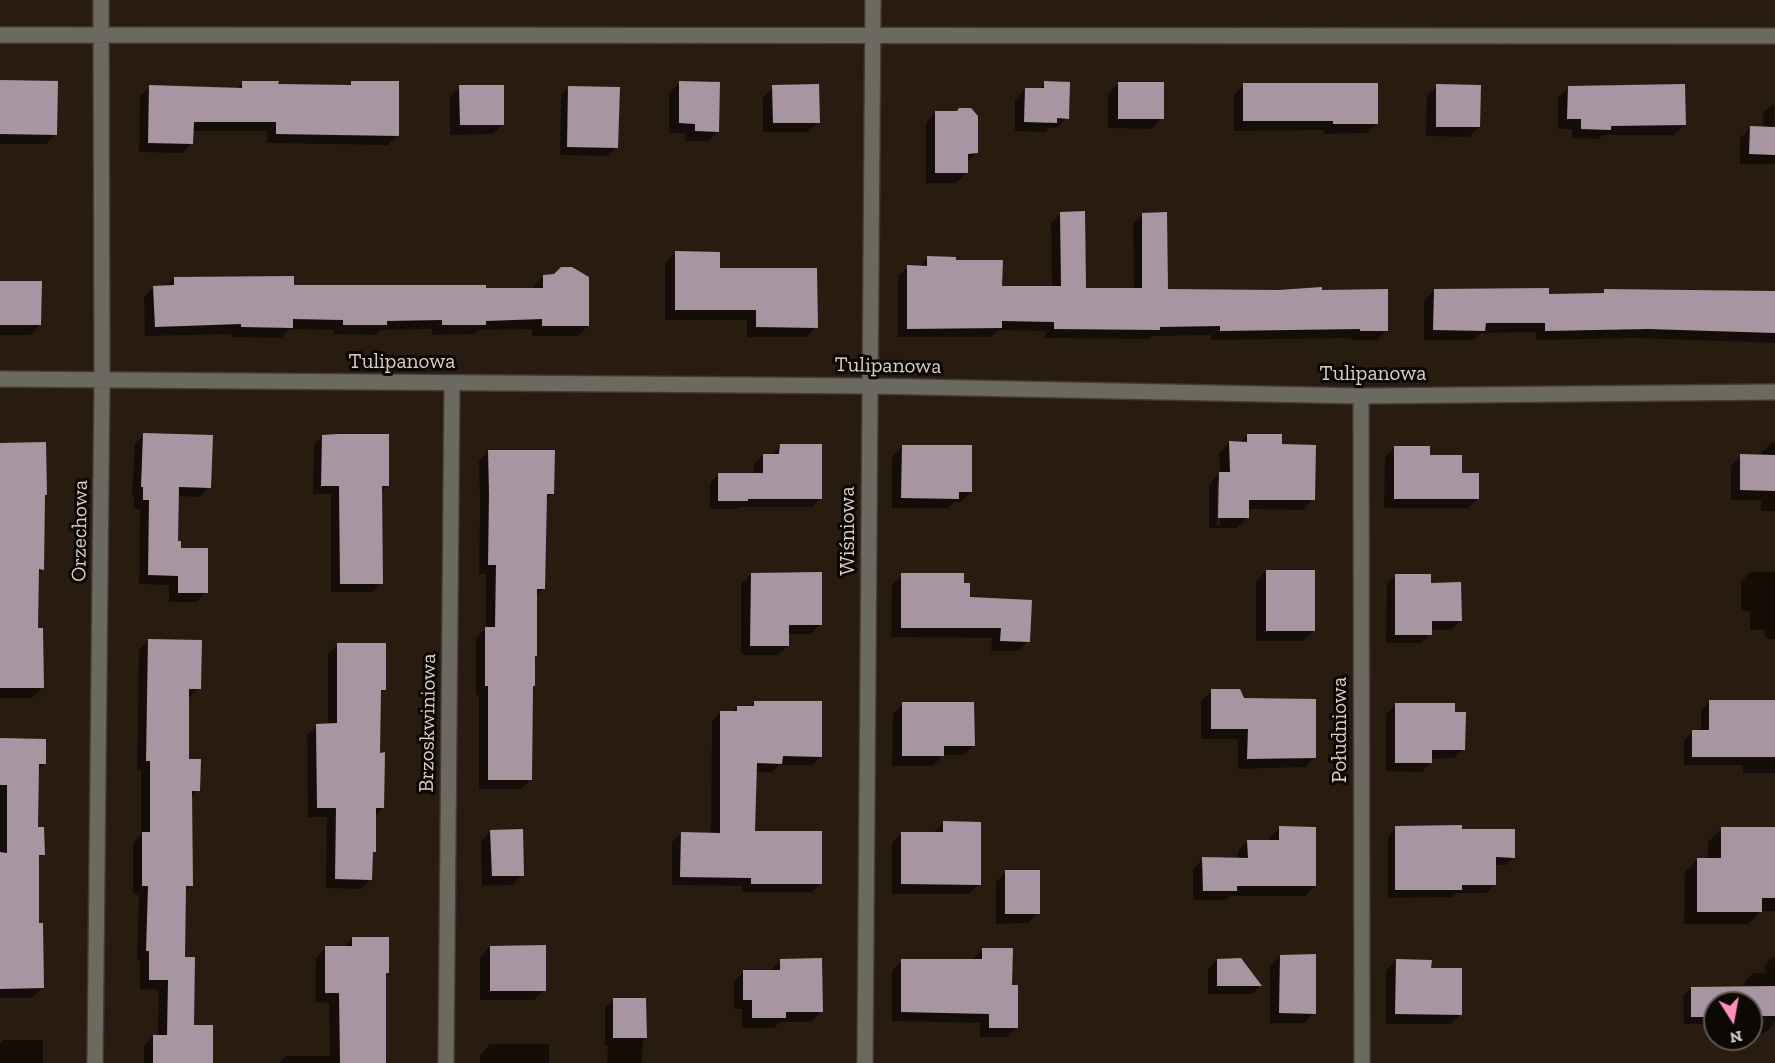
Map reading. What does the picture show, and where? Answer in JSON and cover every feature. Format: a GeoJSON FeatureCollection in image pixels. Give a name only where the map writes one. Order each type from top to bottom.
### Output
{"type":"FeatureCollection","features":[{"type":"Feature","properties":{"kind":"street","name":"Orzechowa"},"geometry":{"type":"LineString","coordinates":[[95,1063],[102,381],[101,0]]}},
{"type":"Feature","properties":{"kind":"street","name":"Wiśniowa"},"geometry":{"type":"LineString","coordinates":[[865,1063],[873,0]]}},
{"type":"Feature","properties":{"kind":"street"},"geometry":{"type":"LineString","coordinates":[[0,35],[1775,36]]}},
{"type":"Feature","properties":{"kind":"street","name":"Tulipanowa"},"geometry":{"type":"LineString","coordinates":[[0,379],[870,386],[1361,396],[1775,392]]}},
{"type":"Feature","properties":{"kind":"street","name":"Brzoskwiniowa"},"geometry":{"type":"LineString","coordinates":[[446,1063],[452,383]]}},
{"type":"Feature","properties":{"kind":"street","name":"Południowa"},"geometry":{"type":"LineString","coordinates":[[1361,396],[1362,1063]]}},
{"type":"Feature","properties":{"kind":"building"},"geometry":{"type":"Polygon","coordinates":[[[0,80],[58,81],[57,135],[0,134],[0,80]]]}},
{"type":"Feature","properties":{"kind":"building"},"geometry":{"type":"Polygon","coordinates":[[[242,81],[351,85],[351,81],[399,81],[399,136],[276,134],[276,122],[194,122],[193,144],[148,143],[149,85],[242,88],[242,81]]]}},
{"type":"Feature","properties":{"kind":"building"},"geometry":{"type":"Polygon","coordinates":[[[679,81],[720,82],[719,132],[695,131],[695,124],[679,123],[679,81]]]}},
{"type":"Feature","properties":{"kind":"building"},"geometry":{"type":"Polygon","coordinates":[[[1044,81],[1070,82],[1069,119],[1057,118],[1057,123],[1024,122],[1025,88],[1044,88],[1044,81]]]}},
{"type":"Feature","properties":{"kind":"building"},"geometry":{"type":"Polygon","coordinates":[[[1118,82],[1164,82],[1164,119],[1118,119],[1118,82]]]}},
{"type":"Feature","properties":{"kind":"building"},"geometry":{"type":"Polygon","coordinates":[[[1243,83],[1378,83],[1378,124],[1333,124],[1333,121],[1243,121],[1243,83]]]}},
{"type":"Feature","properties":{"kind":"building"},"geometry":{"type":"Polygon","coordinates":[[[819,84],[820,123],[773,123],[772,85],[819,84]]]}},
{"type":"Feature","properties":{"kind":"building"},"geometry":{"type":"Polygon","coordinates":[[[1436,84],[1481,85],[1480,127],[1436,127],[1436,84]]]}},
{"type":"Feature","properties":{"kind":"building"},"geometry":{"type":"Polygon","coordinates":[[[1685,84],[1686,125],[1611,126],[1611,130],[1581,129],[1581,119],[1567,119],[1568,86],[1685,84]]]}},
{"type":"Feature","properties":{"kind":"building"},"geometry":{"type":"Polygon","coordinates":[[[459,85],[504,85],[504,125],[460,125],[459,85]]]}},
{"type":"Feature","properties":{"kind":"building"},"geometry":{"type":"Polygon","coordinates":[[[568,86],[620,87],[618,148],[567,147],[568,86]]]}},
{"type":"Feature","properties":{"kind":"building"},"geometry":{"type":"Polygon","coordinates":[[[959,108],[971,108],[978,116],[978,153],[968,154],[968,173],[935,173],[935,111],[957,111],[959,108]]]}},
{"type":"Feature","properties":{"kind":"building"},"geometry":{"type":"Polygon","coordinates":[[[1750,126],[1775,127],[1775,155],[1749,154],[1750,126]]]}},
{"type":"Feature","properties":{"kind":"building"},"geometry":{"type":"Polygon","coordinates":[[[1085,211],[1086,288],[1142,288],[1142,213],[1167,212],[1168,289],[1278,290],[1322,287],[1322,290],[1388,289],[1388,331],[1360,331],[1360,329],[1220,331],[1220,326],[1160,327],[1160,330],[1054,329],[1054,322],[1002,321],[1002,328],[907,329],[907,265],[927,266],[927,256],[956,257],[956,260],[1003,260],[1002,286],[1061,286],[1060,212],[1085,211]]]}},
{"type":"Feature","properties":{"kind":"building"},"geometry":{"type":"Polygon","coordinates":[[[675,251],[720,252],[720,268],[817,268],[818,328],[756,327],[756,310],[675,310],[675,251]]]}},
{"type":"Feature","properties":{"kind":"building"},"geometry":{"type":"Polygon","coordinates":[[[561,267],[572,267],[589,277],[589,326],[542,326],[542,319],[486,321],[486,325],[442,325],[442,320],[387,321],[387,325],[343,325],[343,320],[293,319],[293,328],[241,327],[241,324],[155,327],[153,286],[174,285],[174,277],[294,276],[294,285],[486,285],[486,288],[543,288],[543,275],[554,274],[561,267]]]}},
{"type":"Feature","properties":{"kind":"building"},"geometry":{"type":"Polygon","coordinates":[[[0,281],[42,281],[41,325],[0,325],[0,281]]]}},
{"type":"Feature","properties":{"kind":"building"},"geometry":{"type":"Polygon","coordinates":[[[1549,288],[1549,294],[1604,293],[1604,289],[1775,291],[1775,333],[1648,329],[1545,331],[1545,323],[1486,323],[1485,331],[1433,330],[1434,289],[1549,288]]]}},
{"type":"Feature","properties":{"kind":"building"},"geometry":{"type":"Polygon","coordinates":[[[143,433],[213,435],[211,488],[179,487],[178,541],[181,541],[181,548],[208,548],[208,593],[178,593],[178,576],[148,575],[149,500],[143,500],[143,487],[141,487],[143,433]]]}},
{"type":"Feature","properties":{"kind":"building"},"geometry":{"type":"Polygon","coordinates":[[[389,434],[389,486],[382,486],[383,584],[340,584],[339,486],[321,486],[322,435],[389,434]]]}},
{"type":"Feature","properties":{"kind":"building"},"geometry":{"type":"Polygon","coordinates":[[[1247,434],[1282,434],[1282,444],[1316,445],[1315,500],[1249,500],[1249,518],[1218,518],[1219,472],[1230,472],[1229,441],[1247,442],[1247,434]]]}},
{"type":"Feature","properties":{"kind":"building"},"geometry":{"type":"Polygon","coordinates":[[[46,442],[47,495],[45,495],[44,570],[39,569],[38,628],[43,628],[44,688],[0,688],[0,443],[46,442]]]}},
{"type":"Feature","properties":{"kind":"building"},"geometry":{"type":"Polygon","coordinates":[[[780,444],[822,444],[822,499],[718,501],[718,473],[763,473],[763,454],[779,454],[780,444]]]}},
{"type":"Feature","properties":{"kind":"building"},"geometry":{"type":"Polygon","coordinates":[[[902,445],[972,445],[972,492],[959,492],[959,499],[901,498],[902,445]]]}},
{"type":"Feature","properties":{"kind":"building"},"geometry":{"type":"Polygon","coordinates":[[[1394,446],[1430,446],[1430,455],[1462,455],[1462,473],[1479,473],[1479,499],[1394,499],[1394,446]]]}},
{"type":"Feature","properties":{"kind":"building"},"geometry":{"type":"Polygon","coordinates":[[[488,450],[555,450],[554,494],[547,494],[545,589],[537,589],[532,780],[488,780],[488,686],[485,686],[485,627],[495,627],[496,565],[488,565],[488,450]]]}},
{"type":"Feature","properties":{"kind":"building"},"geometry":{"type":"Polygon","coordinates":[[[1740,454],[1775,455],[1775,491],[1740,490],[1740,454]]]}},
{"type":"Feature","properties":{"kind":"building"},"geometry":{"type":"Polygon","coordinates":[[[1266,570],[1315,570],[1315,631],[1266,631],[1266,570]]]}},
{"type":"Feature","properties":{"kind":"building"},"geometry":{"type":"Polygon","coordinates":[[[822,572],[822,625],[789,625],[789,646],[750,646],[751,573],[822,572]]]}},
{"type":"Feature","properties":{"kind":"building"},"geometry":{"type":"Polygon","coordinates":[[[901,573],[964,573],[964,583],[970,583],[970,597],[1032,600],[1030,642],[1000,641],[1001,628],[901,628],[901,573]]]}},
{"type":"Feature","properties":{"kind":"building"},"geometry":{"type":"Polygon","coordinates":[[[1395,574],[1431,574],[1431,583],[1461,582],[1462,621],[1432,621],[1432,635],[1395,635],[1395,574]]]}},
{"type":"Feature","properties":{"kind":"building"},"geometry":{"type":"Polygon","coordinates":[[[148,639],[202,640],[201,689],[189,689],[189,759],[201,759],[200,791],[192,791],[193,886],[186,886],[185,957],[195,957],[194,1025],[213,1025],[213,1063],[153,1063],[153,1035],[167,1035],[168,980],[149,980],[149,951],[146,951],[148,886],[142,886],[142,832],[150,832],[150,761],[146,761],[148,639]]]}},
{"type":"Feature","properties":{"kind":"building"},"geometry":{"type":"Polygon","coordinates":[[[337,643],[386,643],[386,690],[381,690],[380,753],[385,752],[384,808],[376,808],[376,852],[373,852],[372,880],[335,879],[336,808],[317,808],[316,724],[337,723],[337,643]]]}},
{"type":"Feature","properties":{"kind":"building"},"geometry":{"type":"Polygon","coordinates":[[[1211,689],[1240,689],[1244,698],[1316,699],[1316,758],[1247,759],[1248,729],[1211,729],[1211,689]]]}},
{"type":"Feature","properties":{"kind":"building"},"geometry":{"type":"Polygon","coordinates":[[[1709,700],[1775,700],[1775,757],[1692,757],[1692,730],[1709,730],[1709,700]]]}},
{"type":"Feature","properties":{"kind":"building"},"geometry":{"type":"Polygon","coordinates":[[[754,701],[822,701],[822,757],[783,756],[782,764],[757,763],[755,831],[822,831],[822,884],[751,884],[751,878],[680,877],[681,832],[720,833],[720,711],[737,711],[737,706],[754,706],[754,701]]]}},
{"type":"Feature","properties":{"kind":"building"},"geometry":{"type":"Polygon","coordinates":[[[902,702],[974,702],[975,746],[944,746],[944,756],[902,756],[902,702]]]}},
{"type":"Feature","properties":{"kind":"building"},"geometry":{"type":"Polygon","coordinates":[[[1395,703],[1455,703],[1455,712],[1466,712],[1465,750],[1432,750],[1432,763],[1395,763],[1395,703]]]}},
{"type":"Feature","properties":{"kind":"building"},"geometry":{"type":"Polygon","coordinates":[[[0,738],[46,739],[46,764],[39,764],[38,827],[44,827],[45,855],[39,855],[39,923],[43,923],[44,988],[0,989],[0,852],[7,853],[7,785],[0,785],[0,738]]]}},
{"type":"Feature","properties":{"kind":"building"},"geometry":{"type":"Polygon","coordinates":[[[943,821],[981,822],[981,885],[901,884],[901,832],[943,832],[943,821]]]}},
{"type":"Feature","properties":{"kind":"building"},"geometry":{"type":"Polygon","coordinates":[[[1462,825],[1462,829],[1515,829],[1515,858],[1496,857],[1496,885],[1462,885],[1462,890],[1395,890],[1395,826],[1462,825]]]}},
{"type":"Feature","properties":{"kind":"building"},"geometry":{"type":"Polygon","coordinates":[[[1279,826],[1316,827],[1316,886],[1237,886],[1237,891],[1203,891],[1202,857],[1248,858],[1247,840],[1279,840],[1279,826]]]}},
{"type":"Feature","properties":{"kind":"building"},"geometry":{"type":"Polygon","coordinates":[[[1721,827],[1775,827],[1775,898],[1762,898],[1762,912],[1697,912],[1697,858],[1721,858],[1721,827]]]}},
{"type":"Feature","properties":{"kind":"building"},"geometry":{"type":"Polygon","coordinates":[[[523,829],[524,876],[492,876],[490,830],[523,829]]]}},
{"type":"Feature","properties":{"kind":"building"},"geometry":{"type":"Polygon","coordinates":[[[1005,870],[1040,870],[1040,914],[1005,914],[1005,870]]]}},
{"type":"Feature","properties":{"kind":"building"},"geometry":{"type":"Polygon","coordinates":[[[352,937],[389,937],[389,973],[386,973],[386,1063],[340,1063],[339,993],[325,993],[325,946],[352,946],[352,937]]]}},
{"type":"Feature","properties":{"kind":"building"},"geometry":{"type":"Polygon","coordinates":[[[546,945],[546,991],[490,991],[490,946],[546,945]]]}},
{"type":"Feature","properties":{"kind":"building"},"geometry":{"type":"Polygon","coordinates":[[[982,948],[1013,948],[1012,985],[1018,985],[1018,1028],[989,1028],[989,1014],[901,1012],[901,959],[982,959],[982,948]]]}},
{"type":"Feature","properties":{"kind":"building"},"geometry":{"type":"Polygon","coordinates":[[[1316,954],[1316,1014],[1279,1013],[1280,955],[1316,954]]]}},
{"type":"Feature","properties":{"kind":"building"},"geometry":{"type":"Polygon","coordinates":[[[822,958],[823,1012],[786,1012],[786,1018],[752,1018],[752,1000],[743,1000],[743,970],[780,970],[780,959],[822,958]]]}},
{"type":"Feature","properties":{"kind":"building"},"geometry":{"type":"Polygon","coordinates":[[[1241,958],[1262,986],[1217,986],[1217,959],[1241,958]]]}},
{"type":"Feature","properties":{"kind":"building"},"geometry":{"type":"Polygon","coordinates":[[[1396,959],[1432,960],[1431,968],[1462,968],[1462,1015],[1395,1014],[1396,959]]]}},
{"type":"Feature","properties":{"kind":"building"},"geometry":{"type":"Polygon","coordinates":[[[1775,986],[1775,1016],[1763,1016],[1763,991],[1703,991],[1703,1017],[1691,1017],[1691,987],[1775,986]]]}},
{"type":"Feature","properties":{"kind":"building"},"geometry":{"type":"Polygon","coordinates":[[[613,998],[646,998],[647,1038],[613,1038],[613,998]]]}}]}
